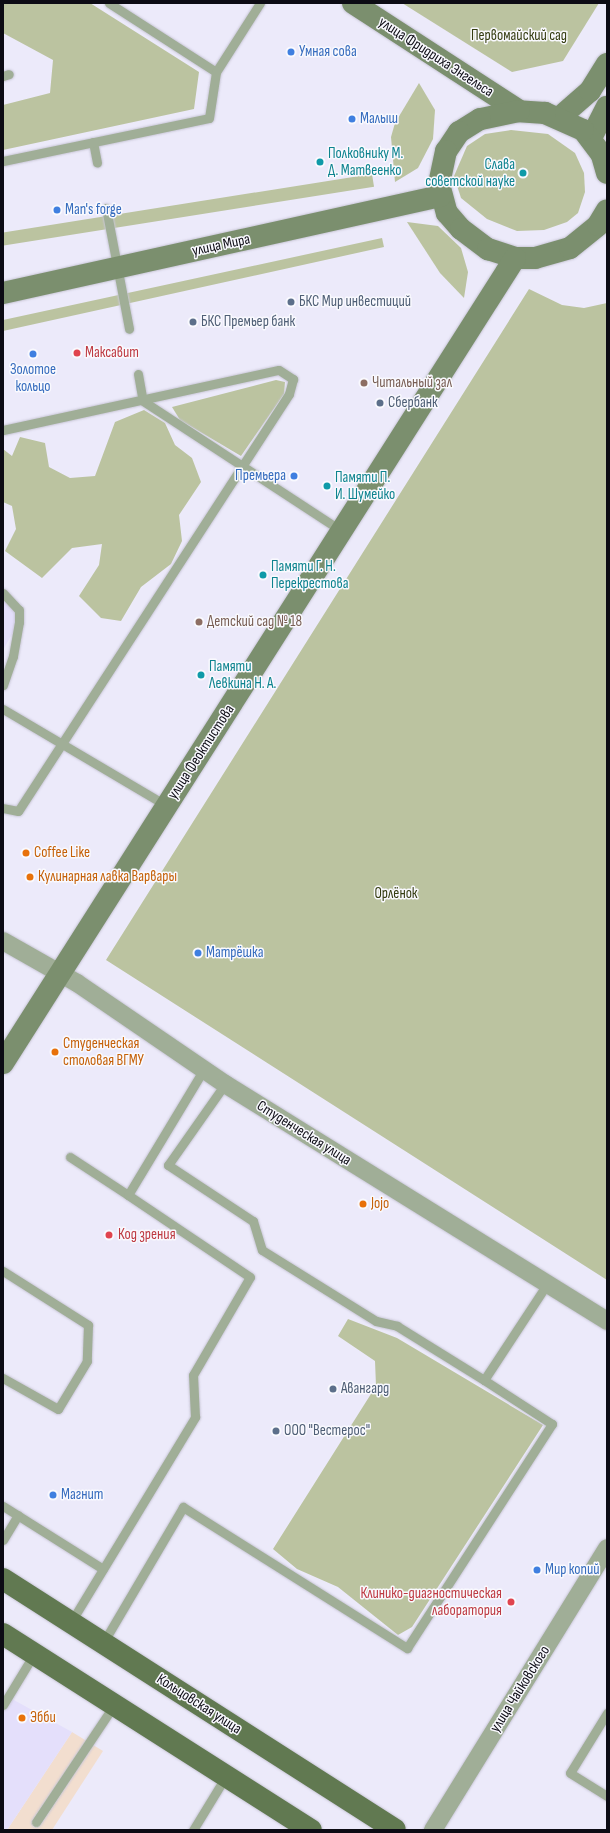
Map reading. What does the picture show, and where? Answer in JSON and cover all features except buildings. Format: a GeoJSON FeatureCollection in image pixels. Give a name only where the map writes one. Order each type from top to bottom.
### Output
{"type":"FeatureCollection","features":[{"type":"Feature","properties":{"kind":"main road","name":"Кольцовская улица"},"geometry":{"type":"LineString","coordinates":[[3,1579],[395,1830]]}},
{"type":"Feature","properties":{"kind":"main road"},"geometry":{"type":"LineString","coordinates":[[3,1634],[307,1829]]}},
{"type":"Feature","properties":{"kind":"street","name":"улица Фридриха Энгельса"},"geometry":{"type":"LineString","coordinates":[[353,3],[519,111]]}},
{"type":"Feature","properties":{"kind":"street"},"geometry":{"type":"LineString","coordinates":[[559,118],[590,91],[607,64]]}},
{"type":"Feature","properties":{"kind":"street"},"geometry":{"type":"LineString","coordinates":[[591,138],[607,107]]}},
{"type":"Feature","properties":{"kind":"street","name":"улица Фридриха Энгельса"},"geometry":{"type":"LineString","coordinates":[[607,173],[602,155],[591,138],[559,118],[519,111],[480,119],[459,132],[443,161],[440,196],[447,213],[474,241],[515,258],[535,258],[570,248],[598,225],[607,210]]}},
{"type":"Feature","properties":{"kind":"street","name":"улица Мира"},"geometry":{"type":"LineString","coordinates":[[3,293],[440,196]]}},
{"type":"Feature","properties":{"kind":"street","name":"улица Феоктистова"},"geometry":{"type":"LineString","coordinates":[[3,1063],[515,258]]}},
{"type":"Feature","properties":{"kind":"street","name":"Студенческая улица"},"geometry":{"type":"LineString","coordinates":[[3,941],[59,974],[226,1084],[607,1322]]}},
{"type":"Feature","properties":{"kind":"street","name":"улица Чайковского"},"geometry":{"type":"LineString","coordinates":[[433,1830],[604,1558]]}},
{"type":"Feature","properties":{"kind":"lane"},"geometry":{"type":"LineString","coordinates":[[109,3],[216,72]]}},
{"type":"Feature","properties":{"kind":"lane"},"geometry":{"type":"LineString","coordinates":[[3,161],[208,118],[216,72],[260,3]]}},
{"type":"Feature","properties":{"kind":"lane"},"geometry":{"type":"LineString","coordinates":[[93,142],[97,163]]}},
{"type":"Feature","properties":{"kind":"lane"},"geometry":{"type":"LineString","coordinates":[[106,208],[129,329]]}},
{"type":"Feature","properties":{"kind":"lane"},"geometry":{"type":"LineString","coordinates":[[3,430],[143,401],[279,370],[293,379],[290,394],[241,465],[18,811],[3,808]]}},
{"type":"Feature","properties":{"kind":"lane"},"geometry":{"type":"LineString","coordinates":[[138,374],[143,401],[342,531]]}},
{"type":"Feature","properties":{"kind":"lane"},"geometry":{"type":"LineString","coordinates":[[3,593],[19,610],[19,622],[3,685]]}},
{"type":"Feature","properties":{"kind":"lane"},"geometry":{"type":"LineString","coordinates":[[3,709],[167,806]]}},
{"type":"Feature","properties":{"kind":"lane"},"geometry":{"type":"LineString","coordinates":[[128,1195],[204,1069]]}},
{"type":"Feature","properties":{"kind":"lane"},"geometry":{"type":"LineString","coordinates":[[103,1643],[183,1507],[407,1648],[552,1424],[397,1326],[376,1320],[262,1250],[253,1221],[168,1165],[226,1084]]}},
{"type":"Feature","properties":{"kind":"lane"},"geometry":{"type":"LineString","coordinates":[[70,1157],[250,1277],[193,1375],[195,1417],[71,1622]]}},
{"type":"Feature","properties":{"kind":"lane"},"geometry":{"type":"LineString","coordinates":[[3,1271],[88,1325],[87,1361],[58,1409],[3,1378]]}},
{"type":"Feature","properties":{"kind":"lane"},"geometry":{"type":"LineString","coordinates":[[484,1380],[547,1284]]}},
{"type":"Feature","properties":{"kind":"lane"},"geometry":{"type":"LineString","coordinates":[[3,1506],[103,1569]]}},
{"type":"Feature","properties":{"kind":"lane"},"geometry":{"type":"LineString","coordinates":[[3,1540],[18,1515]]}},
{"type":"Feature","properties":{"kind":"lane"},"geometry":{"type":"LineString","coordinates":[[3,1705],[34,1654]]}},
{"type":"Feature","properties":{"kind":"lane"},"geometry":{"type":"LineString","coordinates":[[36,1822],[114,1705]]}},
{"type":"Feature","properties":{"kind":"lane"},"geometry":{"type":"LineString","coordinates":[[607,1714],[570,1773],[607,1796]]}},
{"type":"Feature","properties":{"kind":"lane"},"geometry":{"type":"LineString","coordinates":[[193,1830],[226,1776]]}},
{"type":"Feature","properties":{"kind":"shaded area"},"geometry":{"type":"Polygon","coordinates":[[[3,593],[9,597],[19,622],[3,650],[3,593]]]}},
{"type":"Feature","properties":{"kind":"shaded area"},"geometry":{"type":"Polygon","coordinates":[[[3,1694],[72,1732],[7,1830],[3,1830],[3,1694]]]}},
{"type":"Feature","properties":{"kind":"shaded area"},"geometry":{"type":"Polygon","coordinates":[[[72,1732],[103,1751],[52,1830],[7,1830],[72,1732]]]}},
{"type":"Feature","properties":{"kind":"green space"},"geometry":{"type":"Polygon","coordinates":[[[3,3],[90,3],[199,72],[194,109],[3,150],[3,105],[50,93],[53,60],[3,33],[3,3]]]}},
{"type":"Feature","properties":{"kind":"green space","name":"Первомайский сад"},"geometry":{"type":"Polygon","coordinates":[[[402,3],[599,3],[563,61],[512,72],[402,3]]]}},
{"type":"Feature","properties":{"kind":"green space"},"geometry":{"type":"Polygon","coordinates":[[[419,83],[435,110],[433,139],[418,168],[395,182],[391,137],[395,123],[419,83]]]}},
{"type":"Feature","properties":{"kind":"green space"},"geometry":{"type":"Polygon","coordinates":[[[511,130],[548,134],[575,153],[584,173],[585,192],[578,213],[567,222],[544,230],[517,231],[487,219],[461,198],[454,176],[467,146],[485,134],[511,130]]]}},
{"type":"Feature","properties":{"kind":"green space"},"geometry":{"type":"Polygon","coordinates":[[[372,174],[374,187],[3,246],[3,232],[372,174]]]}},
{"type":"Feature","properties":{"kind":"green space"},"geometry":{"type":"Polygon","coordinates":[[[407,222],[438,226],[461,248],[468,272],[464,298],[440,273],[407,222]]]}},
{"type":"Feature","properties":{"kind":"green space"},"geometry":{"type":"Polygon","coordinates":[[[382,238],[384,247],[3,331],[3,320],[382,238]]]}},
{"type":"Feature","properties":{"kind":"green space","name":"Орлёнок"},"geometry":{"type":"Polygon","coordinates":[[[529,289],[562,305],[584,308],[607,303],[607,1280],[106,960],[529,289]]]}},
{"type":"Feature","properties":{"kind":"green space"},"geometry":{"type":"Polygon","coordinates":[[[276,380],[285,382],[284,394],[241,456],[180,420],[172,407],[276,380]]]}},
{"type":"Feature","properties":{"kind":"green space"},"geometry":{"type":"Polygon","coordinates":[[[144,410],[165,423],[175,445],[192,458],[201,482],[179,515],[182,541],[171,564],[141,587],[121,621],[101,618],[79,596],[99,565],[102,544],[72,548],[42,578],[5,551],[16,529],[12,506],[3,502],[3,449],[12,456],[20,437],[45,443],[49,467],[70,478],[95,476],[115,422],[144,410]]]}},
{"type":"Feature","properties":{"kind":"green space"},"geometry":{"type":"Polygon","coordinates":[[[348,1319],[397,1338],[543,1425],[412,1627],[398,1635],[338,1587],[297,1569],[273,1549],[376,1386],[375,1361],[338,1336],[348,1319]]]}},
{"type":"Feature","properties":{"kind":"place","name":"Умная сова"},"geometry":{"type":"Point","coordinates":[291,52]}},
{"type":"Feature","properties":{"kind":"place","name":"Малыш"},"geometry":{"type":"Point","coordinates":[352,119]}},
{"type":"Feature","properties":{"kind":"place","name":"Полковнику М. Д. Матвеенко"},"geometry":{"type":"Point","coordinates":[320,162]}},
{"type":"Feature","properties":{"kind":"place","name":"Слава советской науке"},"geometry":{"type":"Point","coordinates":[523,173]}},
{"type":"Feature","properties":{"kind":"place","name":"Man's forge"},"geometry":{"type":"Point","coordinates":[57,210]}},
{"type":"Feature","properties":{"kind":"place","name":"БКС Мир инвестиций"},"geometry":{"type":"Point","coordinates":[291,302]}},
{"type":"Feature","properties":{"kind":"place","name":"БКС Премьер банк"},"geometry":{"type":"Point","coordinates":[193,322]}},
{"type":"Feature","properties":{"kind":"place","name":"Максавит"},"geometry":{"type":"Point","coordinates":[77,353]}},
{"type":"Feature","properties":{"kind":"place","name":"Золотое кольцо"},"geometry":{"type":"Point","coordinates":[33,354]}},
{"type":"Feature","properties":{"kind":"place","name":"Читальный зал"},"geometry":{"type":"Point","coordinates":[364,383]}},
{"type":"Feature","properties":{"kind":"place","name":"Сбербанк"},"geometry":{"type":"Point","coordinates":[380,403]}},
{"type":"Feature","properties":{"kind":"place","name":"Премьера"},"geometry":{"type":"Point","coordinates":[294,476]}},
{"type":"Feature","properties":{"kind":"place","name":"Памяти П. И. Шумейко"},"geometry":{"type":"Point","coordinates":[327,486]}},
{"type":"Feature","properties":{"kind":"place","name":"Памяти Г. Н. Перекрестова"},"geometry":{"type":"Point","coordinates":[263,575]}},
{"type":"Feature","properties":{"kind":"place","name":"Детский сад № 18"},"geometry":{"type":"Point","coordinates":[199,622]}},
{"type":"Feature","properties":{"kind":"place","name":"Памяти Левкина Н. А."},"geometry":{"type":"Point","coordinates":[201,675]}},
{"type":"Feature","properties":{"kind":"place","name":"Coffee Like"},"geometry":{"type":"Point","coordinates":[26,853]}},
{"type":"Feature","properties":{"kind":"place","name":"Кулинарная лавка Варвары"},"geometry":{"type":"Point","coordinates":[30,877]}},
{"type":"Feature","properties":{"kind":"place","name":"Матрёшка"},"geometry":{"type":"Point","coordinates":[198,953]}},
{"type":"Feature","properties":{"kind":"place","name":"Студенческая столовая ВГМУ"},"geometry":{"type":"Point","coordinates":[55,1052]}},
{"type":"Feature","properties":{"kind":"place","name":"Jojo"},"geometry":{"type":"Point","coordinates":[363,1204]}},
{"type":"Feature","properties":{"kind":"place","name":"Код зрения"},"geometry":{"type":"Point","coordinates":[109,1235]}},
{"type":"Feature","properties":{"kind":"place","name":"Авангард"},"geometry":{"type":"Point","coordinates":[333,1389]}},
{"type":"Feature","properties":{"kind":"place","name":"ООО \"Вестерос\""},"geometry":{"type":"Point","coordinates":[276,1431]}},
{"type":"Feature","properties":{"kind":"place","name":"Магнит"},"geometry":{"type":"Point","coordinates":[53,1495]}},
{"type":"Feature","properties":{"kind":"place","name":"Мир копий"},"geometry":{"type":"Point","coordinates":[537,1570]}},
{"type":"Feature","properties":{"kind":"place","name":"Клинико-диагностическая лаборатория"},"geometry":{"type":"Point","coordinates":[511,1602]}},
{"type":"Feature","properties":{"kind":"place","name":"Эбби"},"geometry":{"type":"Point","coordinates":[22,1718]}}]}
